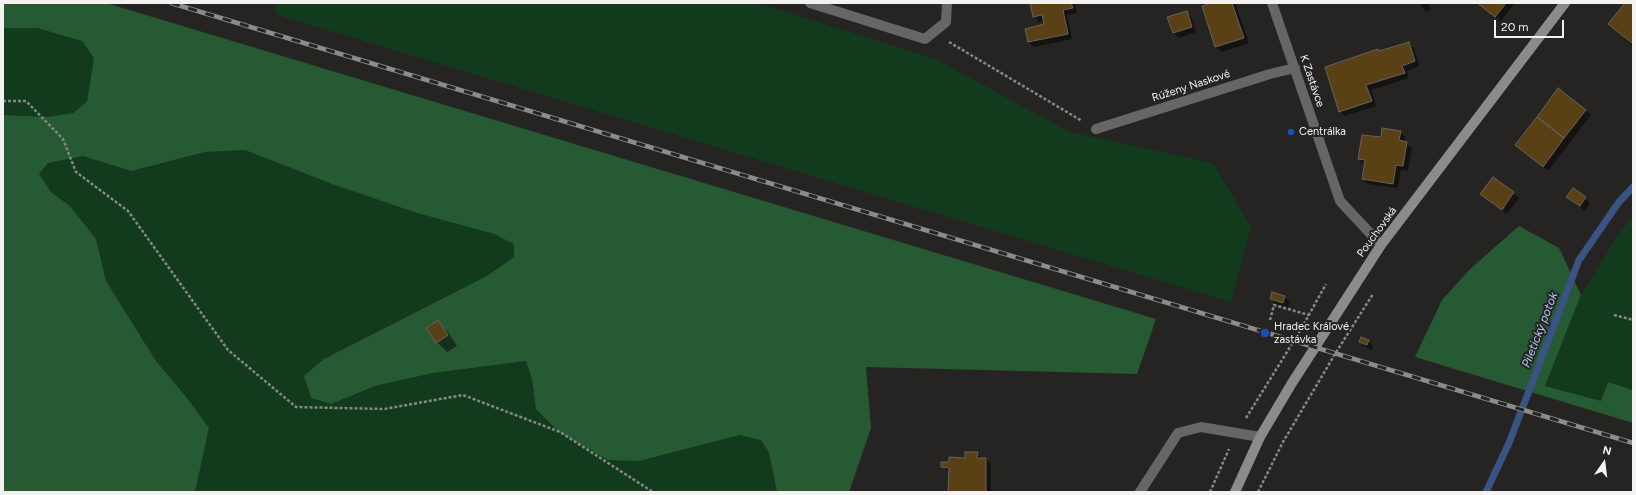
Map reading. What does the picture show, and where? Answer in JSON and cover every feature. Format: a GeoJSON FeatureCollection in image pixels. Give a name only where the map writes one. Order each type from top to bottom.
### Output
{"type":"FeatureCollection","features":[{"type":"Feature","properties":{"kind":"street"},"geometry":{"type":"LineString","coordinates":[[810,3],[925,39],[946,22],[947,3]]}},
{"type":"Feature","properties":{"kind":"street","name":"K Zastávce"},"geometry":{"type":"LineString","coordinates":[[1272,3],[1340,200],[1381,245]]}},
{"type":"Feature","properties":{"kind":"street","name":"Pouchovská"},"geometry":{"type":"LineString","coordinates":[[1235,492],[1260,437],[1314,348],[1381,245],[1565,3]]}},
{"type":"Feature","properties":{"kind":"street","name":"Rúženy Naskové"},"geometry":{"type":"LineString","coordinates":[[1096,129],[1270,74],[1295,68]]}},
{"type":"Feature","properties":{"kind":"street"},"geometry":{"type":"LineString","coordinates":[[1140,492],[1178,433],[1201,427],[1260,437]]}},
{"type":"Feature","properties":{"kind":"path"},"geometry":{"type":"LineString","coordinates":[[934,32],[1096,129]]}},
{"type":"Feature","properties":{"kind":"path"},"geometry":{"type":"LineString","coordinates":[[3,101],[26,101],[64,139],[76,172],[128,211],[228,350],[296,407],[384,408],[463,395],[560,432],[654,492]]}},
{"type":"Feature","properties":{"kind":"path"},"geometry":{"type":"LineString","coordinates":[[1210,492],[1236,434],[1309,315],[1326,284]]}},
{"type":"Feature","properties":{"kind":"path"},"geometry":{"type":"LineString","coordinates":[[1258,492],[1283,442],[1335,354],[1373,294]]}},
{"type":"Feature","properties":{"kind":"path"},"geometry":{"type":"LineString","coordinates":[[1270,320],[1274,305],[1309,315]]}},
{"type":"Feature","properties":{"kind":"path"},"geometry":{"type":"LineString","coordinates":[[1614,315],[1633,320]]}},
{"type":"Feature","properties":{"kind":"path"},"geometry":{"type":"LineString","coordinates":[[1286,327],[1300,330]]}},
{"type":"Feature","properties":{"kind":"green space"},"geometry":{"type":"Polygon","coordinates":[[[3,3],[106,3],[1156,319],[1137,374],[866,367],[871,428],[849,492],[777,492],[769,453],[761,440],[740,435],[639,461],[608,460],[559,432],[536,409],[532,379],[526,361],[433,373],[375,386],[331,404],[311,398],[304,376],[324,359],[487,276],[514,257],[514,244],[494,234],[417,213],[332,184],[245,150],[205,152],[131,171],[83,156],[48,163],[39,174],[51,192],[70,206],[96,239],[106,281],[156,361],[187,398],[209,428],[195,492],[3,492],[3,115],[48,117],[73,113],[87,102],[94,58],[82,41],[37,28],[3,28],[3,3]]]}},
{"type":"Feature","properties":{"kind":"green space"},"geometry":{"type":"Polygon","coordinates":[[[273,3],[758,3],[935,59],[1070,132],[1213,163],[1251,227],[1231,302],[277,15],[273,3]]]}},
{"type":"Feature","properties":{"kind":"green space"},"geometry":{"type":"Polygon","coordinates":[[[3,28],[37,28],[82,41],[94,58],[87,103],[73,113],[48,117],[3,115],[3,28]]]}},
{"type":"Feature","properties":{"kind":"green space"},"geometry":{"type":"Polygon","coordinates":[[[245,150],[332,184],[417,213],[494,234],[514,244],[514,257],[487,276],[331,404],[375,386],[433,373],[526,361],[532,379],[536,409],[639,461],[740,435],[761,440],[769,453],[777,492],[195,492],[209,428],[187,398],[156,361],[106,281],[96,239],[70,206],[51,192],[39,174],[48,163],[83,156],[131,171],[205,152],[245,150]]]}},
{"type":"Feature","properties":{"kind":"green space"},"geometry":{"type":"Polygon","coordinates":[[[1633,216],[1633,390],[1608,382],[1601,401],[1545,386],[1581,295],[1618,235],[1633,216]]]}},
{"type":"Feature","properties":{"kind":"green space"},"geometry":{"type":"Polygon","coordinates":[[[1519,226],[1559,248],[1581,295],[1545,386],[1601,401],[1608,382],[1633,390],[1633,423],[1415,357],[1442,300],[1470,269],[1519,226]]]}},
{"type":"Feature","properties":{"kind":"building"},"geometry":{"type":"Polygon","coordinates":[[[1030,3],[1071,3],[1073,8],[1063,10],[1068,34],[1028,42],[1025,29],[1044,24],[1042,15],[1033,17],[1030,3]]]}},
{"type":"Feature","properties":{"kind":"building"},"geometry":{"type":"Polygon","coordinates":[[[1210,3],[1232,3],[1244,38],[1215,47],[1202,6],[1210,3]]]}},
{"type":"Feature","properties":{"kind":"building"},"geometry":{"type":"Polygon","coordinates":[[[1477,3],[1506,3],[1495,17],[1477,3]]]}},
{"type":"Feature","properties":{"kind":"building"},"geometry":{"type":"Polygon","coordinates":[[[1625,3],[1633,3],[1633,44],[1608,24],[1625,3]]]}},
{"type":"Feature","properties":{"kind":"building"},"geometry":{"type":"Polygon","coordinates":[[[1187,11],[1192,27],[1173,33],[1167,17],[1187,11]]]}},
{"type":"Feature","properties":{"kind":"building"},"geometry":{"type":"Polygon","coordinates":[[[1409,42],[1415,61],[1402,66],[1405,73],[1366,85],[1372,101],[1339,112],[1325,67],[1378,49],[1379,51],[1409,42]]]}},
{"type":"Feature","properties":{"kind":"building"},"geometry":{"type":"Polygon","coordinates":[[[1558,88],[1586,110],[1564,138],[1537,117],[1558,88]]]}},
{"type":"Feature","properties":{"kind":"building"},"geometry":{"type":"Polygon","coordinates":[[[1537,117],[1564,138],[1543,167],[1515,145],[1537,117]]]}},
{"type":"Feature","properties":{"kind":"building"},"geometry":{"type":"Polygon","coordinates":[[[1382,128],[1401,131],[1399,140],[1407,142],[1403,166],[1396,165],[1393,184],[1362,179],[1365,160],[1358,159],[1362,135],[1381,137],[1382,128]]]}},
{"type":"Feature","properties":{"kind":"building"},"geometry":{"type":"Polygon","coordinates":[[[1493,177],[1514,192],[1502,210],[1480,194],[1493,177]]]}},
{"type":"Feature","properties":{"kind":"building"},"geometry":{"type":"Polygon","coordinates":[[[1573,188],[1586,197],[1580,206],[1566,197],[1573,188]]]}},
{"type":"Feature","properties":{"kind":"building"},"geometry":{"type":"Polygon","coordinates":[[[1272,292],[1285,296],[1283,303],[1270,299],[1272,292]]]}},
{"type":"Feature","properties":{"kind":"building"},"geometry":{"type":"Polygon","coordinates":[[[438,320],[448,335],[436,343],[426,328],[438,320]]]}},
{"type":"Feature","properties":{"kind":"building"},"geometry":{"type":"Polygon","coordinates":[[[1361,337],[1369,340],[1367,345],[1359,342],[1361,337]]]}},
{"type":"Feature","properties":{"kind":"building"},"geometry":{"type":"Polygon","coordinates":[[[965,452],[978,452],[977,458],[986,458],[986,492],[948,492],[949,468],[941,467],[941,462],[949,462],[949,457],[965,458],[965,452]]]}},
{"type":"Feature","properties":{"kind":"waterway","name":"Piletický potok"},"geometry":{"type":"LineString","coordinates":[[1486,492],[1509,443],[1579,260],[1619,202],[1633,187]]}},
{"type":"Feature","properties":{"kind":"railway"},"geometry":{"type":"LineString","coordinates":[[171,3],[1633,443]]}},
{"type":"Feature","properties":{"kind":"place","name":"Centrálka"},"geometry":{"type":"Point","coordinates":[1291,132]}},
{"type":"Feature","properties":{"kind":"place","name":"Hradec Králové zastávka"},"geometry":{"type":"Point","coordinates":[1265,333]}}]}
